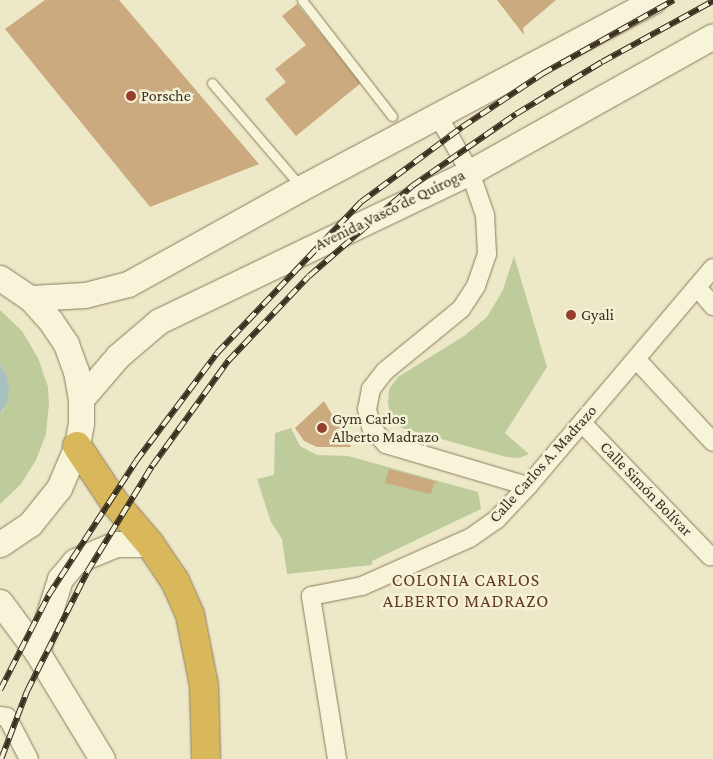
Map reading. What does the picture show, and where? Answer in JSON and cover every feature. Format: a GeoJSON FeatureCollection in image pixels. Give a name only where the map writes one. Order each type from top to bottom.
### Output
{"type":"FeatureCollection","features":[{"type":"Feature","properties":{"kind":"highway"},"geometry":{"type":"LineString","coordinates":[[77,446],[115,503],[150,544],[175,581],[190,616],[204,686],[206,759]]}},
{"type":"Feature","properties":{"kind":"main road"},"geometry":{"type":"LineString","coordinates":[[30,298],[85,295],[128,284],[301,188],[654,0]]}},
{"type":"Feature","properties":{"kind":"main road","name":"Avenida Vasco de Quiroga"},"geometry":{"type":"LineString","coordinates":[[81,399],[118,356],[158,321],[470,172],[713,36]]}},
{"type":"Feature","properties":{"kind":"main road"},"geometry":{"type":"LineString","coordinates":[[0,278],[30,298],[50,320],[66,344],[76,371],[81,399],[77,446],[68,473],[52,500],[30,524],[0,544]]}},
{"type":"Feature","properties":{"kind":"main road"},"geometry":{"type":"LineString","coordinates":[[38,652],[60,579],[75,560],[116,544],[150,544]]}},
{"type":"Feature","properties":{"kind":"main road"},"geometry":{"type":"LineString","coordinates":[[0,602],[38,652],[102,759]]}},
{"type":"Feature","properties":{"kind":"street"},"geometry":{"type":"LineString","coordinates":[[438,116],[470,172],[485,215],[487,254],[476,286],[461,309],[385,371],[371,389],[367,409],[371,427],[386,444],[528,486]]}},
{"type":"Feature","properties":{"kind":"street","name":"Calle Carlos A. Madrazo"},"geometry":{"type":"LineString","coordinates":[[337,759],[311,596],[362,586],[470,538],[496,520],[528,486],[713,268]]}},
{"type":"Feature","properties":{"kind":"street"},"geometry":{"type":"LineString","coordinates":[[697,287],[713,306]]}},
{"type":"Feature","properties":{"kind":"street"},"geometry":{"type":"LineString","coordinates":[[636,359],[713,442]]}},
{"type":"Feature","properties":{"kind":"street","name":"Calle Simón Bolívar"},"geometry":{"type":"LineString","coordinates":[[582,422],[710,556]]}},
{"type":"Feature","properties":{"kind":"street"},"geometry":{"type":"LineString","coordinates":[[0,716],[8,717],[29,759]]}},
{"type":"Feature","properties":{"kind":"lane"},"geometry":{"type":"LineString","coordinates":[[302,0],[392,116]]}},
{"type":"Feature","properties":{"kind":"lane"},"geometry":{"type":"LineString","coordinates":[[212,83],[301,188]]}},
{"type":"Feature","properties":{"kind":"green space"},"geometry":{"type":"Polygon","coordinates":[[[514,256],[547,367],[505,433],[529,454],[519,458],[506,457],[402,428],[391,417],[388,404],[389,389],[398,377],[464,336],[487,317],[503,290],[514,256]]]}},
{"type":"Feature","properties":{"kind":"green space"},"geometry":{"type":"Polygon","coordinates":[[[0,310],[22,331],[38,358],[48,387],[49,403],[46,434],[36,460],[21,484],[0,504],[0,414],[3,410],[7,377],[0,364],[0,310]]]}},
{"type":"Feature","properties":{"kind":"green space"},"geometry":{"type":"Polygon","coordinates":[[[291,428],[300,446],[317,455],[348,456],[478,492],[481,509],[372,561],[372,565],[287,574],[282,539],[271,522],[257,479],[274,475],[275,433],[291,428]]]}},
{"type":"Feature","properties":{"kind":"water"},"geometry":{"type":"Polygon","coordinates":[[[0,364],[7,377],[9,388],[8,400],[0,414],[0,364]]]}},
{"type":"Feature","properties":{"kind":"building","name":"Porsche"},"geometry":{"type":"Polygon","coordinates":[[[45,0],[119,0],[259,164],[150,207],[5,29],[45,0]]]}},
{"type":"Feature","properties":{"kind":"building"},"geometry":{"type":"Polygon","coordinates":[[[497,0],[556,0],[523,28],[524,35],[497,0]]]}},
{"type":"Feature","properties":{"kind":"building"},"geometry":{"type":"Polygon","coordinates":[[[297,4],[361,83],[296,136],[265,99],[286,82],[275,69],[306,45],[282,16],[297,4]]]}},
{"type":"Feature","properties":{"kind":"building"},"geometry":{"type":"Polygon","coordinates":[[[324,401],[351,447],[317,447],[304,441],[295,428],[324,401]]]}},
{"type":"Feature","properties":{"kind":"building"},"geometry":{"type":"Polygon","coordinates":[[[389,469],[437,482],[437,484],[434,483],[431,494],[385,483],[389,469]]]}},
{"type":"Feature","properties":{"kind":"railway"},"geometry":{"type":"LineString","coordinates":[[0,690],[48,596],[136,461],[217,353],[361,202],[462,127],[542,74],[674,0]]}},
{"type":"Feature","properties":{"kind":"railway"},"geometry":{"type":"LineString","coordinates":[[1,759],[27,691],[87,572],[152,466],[228,361],[309,276],[412,186],[516,114],[602,62],[713,1]]}},
{"type":"Feature","properties":{"kind":"place","name":"Porsche"},"geometry":{"type":"Point","coordinates":[131,96]}},
{"type":"Feature","properties":{"kind":"place","name":"Gyali"},"geometry":{"type":"Point","coordinates":[571,315]}},
{"type":"Feature","properties":{"kind":"place","name":"Gym Carlos Alberto Madrazo"},"geometry":{"type":"Point","coordinates":[322,428]}},
{"type":"Feature","properties":{"kind":"district","name":"COLONIA CARLOS ALBERTO MADRAZO"},"geometry":{"type":"Point","coordinates":[466,591]}}]}
